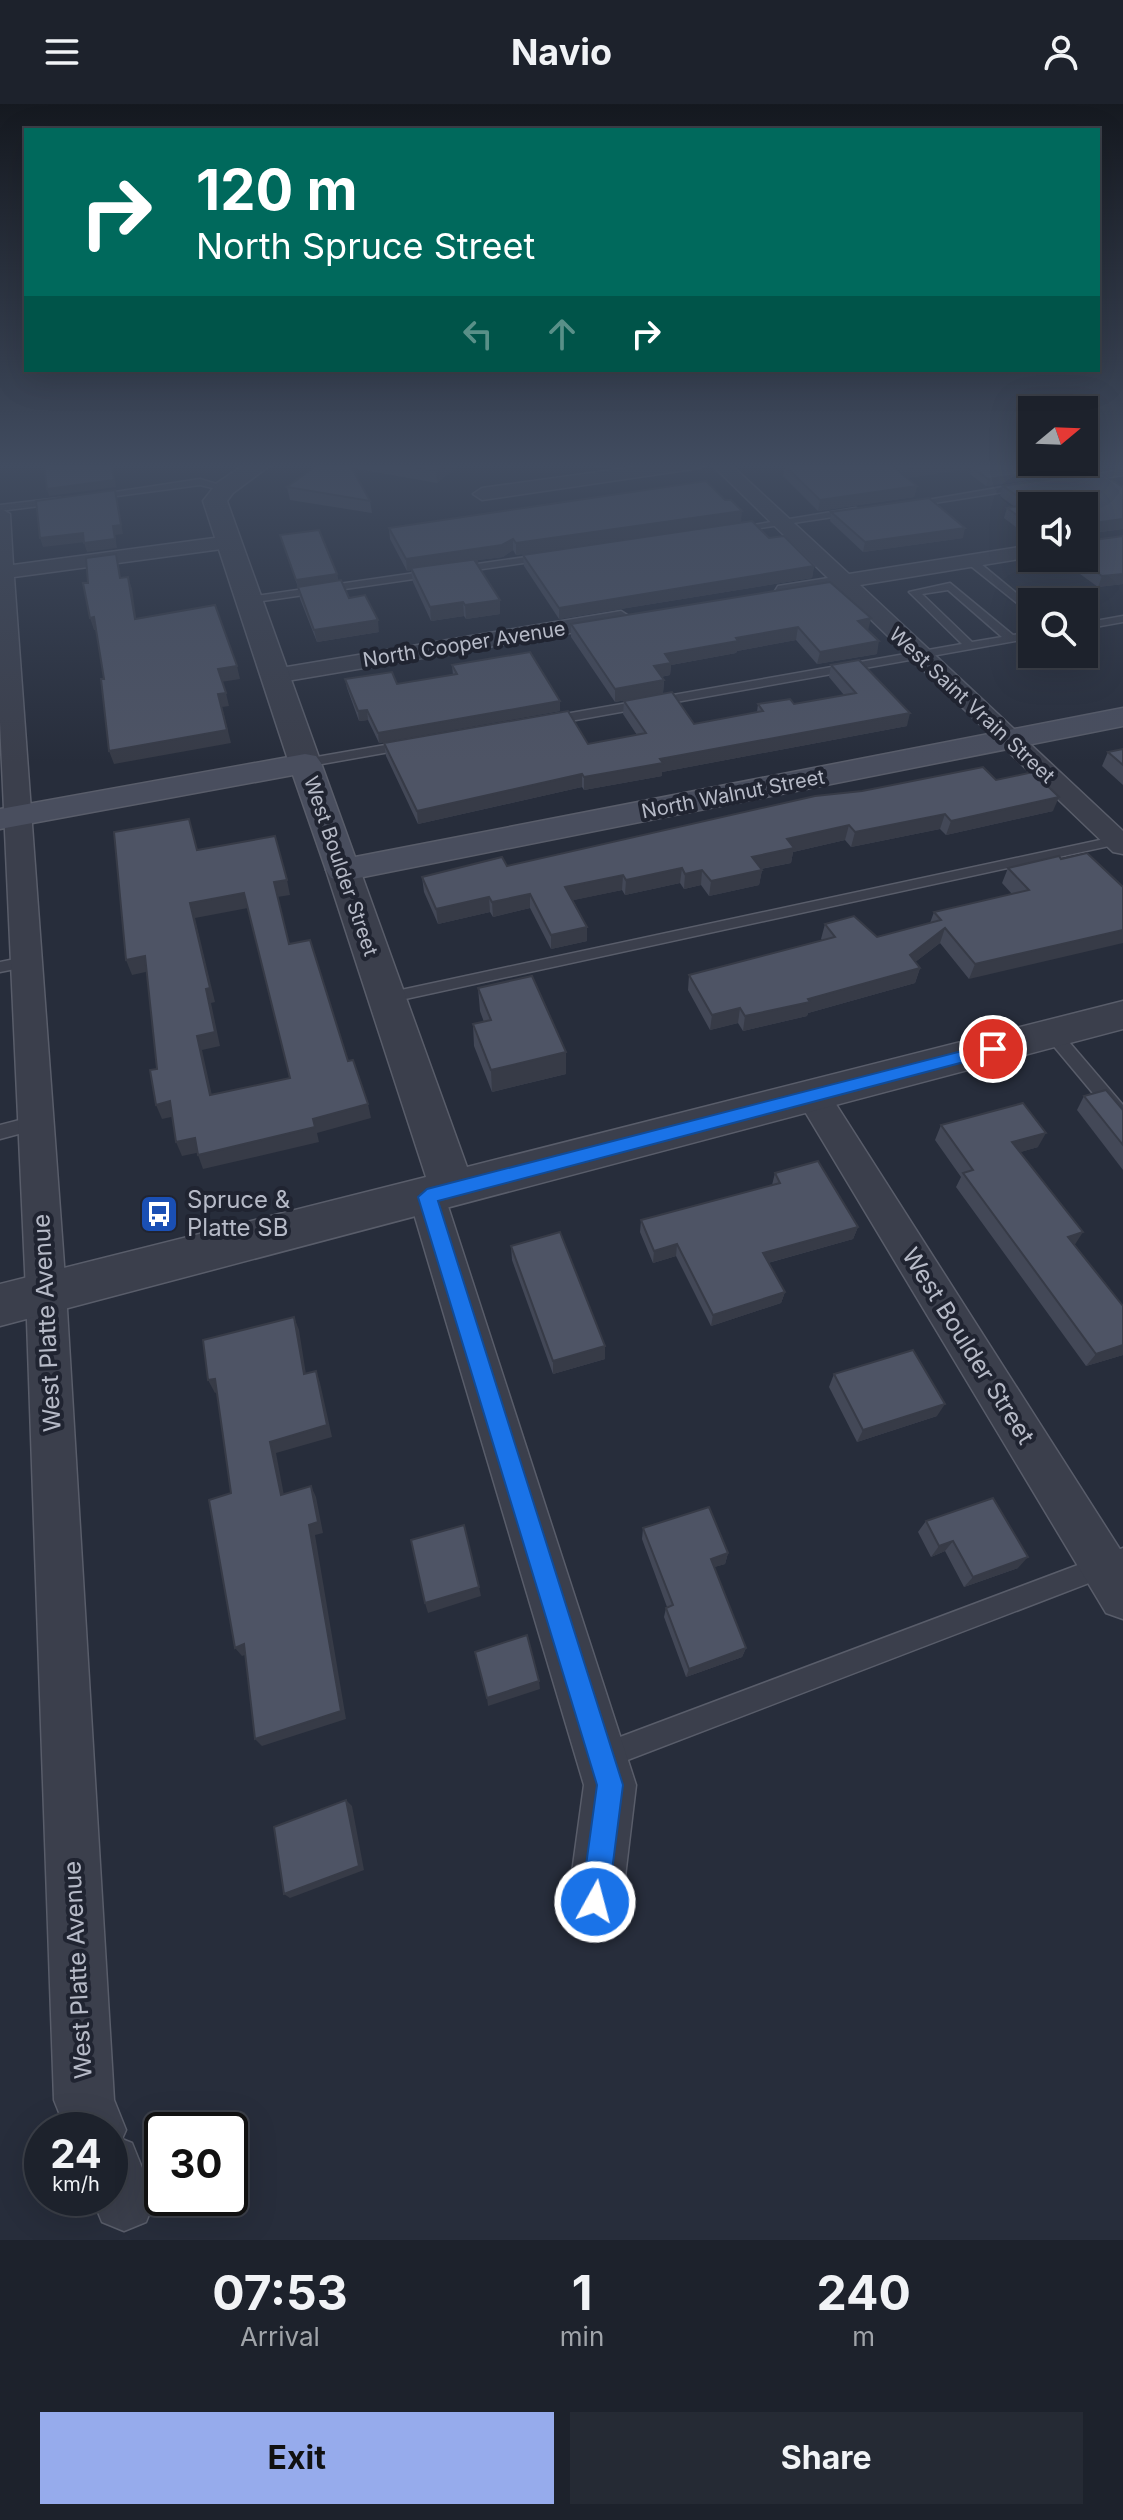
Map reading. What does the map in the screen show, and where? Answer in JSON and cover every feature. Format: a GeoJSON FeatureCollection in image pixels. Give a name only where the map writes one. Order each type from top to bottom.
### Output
{"type":"FeatureCollection","features":[{"type":"Feature","properties":{"kind":"main road","name":"North Walnut Street"},"geometry":{"type":"LineString","coordinates":[[343,870],[1123,717]]}},
{"type":"Feature","properties":{"kind":"main road"},"geometry":{"type":"LineString","coordinates":[[9,818],[305,763]]}},
{"type":"Feature","properties":{"kind":"main road","name":"West Boulder Street"},"geometry":{"type":"LineString","coordinates":[[305,763],[343,870]]}},
{"type":"Feature","properties":{"kind":"street"},"geometry":{"type":"LineString","coordinates":[[2,573],[78,563]]}},
{"type":"Feature","properties":{"kind":"street","name":"West Boulder Street"},"geometry":{"type":"LineString","coordinates":[[236,563],[305,763]]}},
{"type":"Feature","properties":{"kind":"street","name":"West Saint Vrain Street"},"geometry":{"type":"LineString","coordinates":[[822,563],[1121,842]]}},
{"type":"Feature","properties":{"kind":"street"},"geometry":{"type":"LineString","coordinates":[[765,595],[961,563]]}},
{"type":"Feature","properties":{"kind":"street","name":"West Platte Avenue"},"geometry":{"type":"LineString","coordinates":[[2,573],[18,1128],[46,1292],[84,2100],[89,2112]]}},
{"type":"Feature","properties":{"kind":"street","name":"North Cooper Avenue"},"geometry":{"type":"LineString","coordinates":[[275,676],[642,615]]}},
{"type":"Feature","properties":{"kind":"street","name":"West Boulder Street"},"geometry":{"type":"LineString","coordinates":[[343,870],[387,998],[440,1194]]}},
{"type":"Feature","properties":{"kind":"street"},"geometry":{"type":"LineString","coordinates":[[0,1305],[440,1194],[1123,1015]]}},
{"type":"Feature","properties":{"kind":"street","name":"West Boulder Street"},"geometry":{"type":"LineString","coordinates":[[813,1096],[1117,1574]]}},
{"type":"Feature","properties":{"kind":"street"},"geometry":{"type":"LineString","coordinates":[[440,1194],[610,1785],[595,1902]]}},
{"type":"Feature","properties":{"kind":"lane"},"geometry":{"type":"LineString","coordinates":[[249,600],[506,563]]}},
{"type":"Feature","properties":{"kind":"lane"},"geometry":{"type":"LineString","coordinates":[[973,563],[1018,600]]}},
{"type":"Feature","properties":{"kind":"lane"},"geometry":{"type":"LineString","coordinates":[[971,647],[914,592],[950,586],[1011,639]]}},
{"type":"Feature","properties":{"kind":"lane"},"geometry":{"type":"LineString","coordinates":[[1098,623],[1123,619]]}},
{"type":"Feature","properties":{"kind":"lane"},"geometry":{"type":"LineString","coordinates":[[541,722],[1018,638]]}},
{"type":"Feature","properties":{"kind":"lane"},"geometry":{"type":"LineString","coordinates":[[305,763],[415,744]]}},
{"type":"Feature","properties":{"kind":"lane"},"geometry":{"type":"LineString","coordinates":[[387,998],[1121,842]]}},
{"type":"Feature","properties":{"kind":"lane"},"geometry":{"type":"LineString","coordinates":[[1052,1033],[1123,1117]]}},
{"type":"Feature","properties":{"kind":"lane"},"geometry":{"type":"LineString","coordinates":[[602,1757],[1117,1574]]}},
{"type":"Feature","properties":{"kind":"building"},"geometry":{"type":"Polygon","coordinates":[[[86,563],[117,563],[120,578],[128,577],[135,619],[215,605],[237,666],[218,669],[226,693],[218,694],[227,730],[109,751],[101,679],[104,679],[94,617],[90,618],[83,583],[88,583],[86,563]]]}},
{"type":"Feature","properties":{"kind":"building"},"geometry":{"type":"Polygon","coordinates":[[[290,563],[332,563],[337,574],[296,580],[290,563]]]}},
{"type":"Feature","properties":{"kind":"building"},"geometry":{"type":"Polygon","coordinates":[[[476,563],[500,600],[430,607],[411,568],[476,563]]]}},
{"type":"Feature","properties":{"kind":"building"},"geometry":{"type":"Polygon","coordinates":[[[528,563],[811,563],[814,566],[559,608],[528,563]]]}},
{"type":"Feature","properties":{"kind":"building"},"geometry":{"type":"Polygon","coordinates":[[[1098,563],[1123,563],[1123,574],[1102,576],[1096,572],[1098,563]]]}},
{"type":"Feature","properties":{"kind":"building"},"geometry":{"type":"Polygon","coordinates":[[[341,580],[349,598],[365,595],[378,620],[314,630],[298,587],[341,580]]]}},
{"type":"Feature","properties":{"kind":"building"},"geometry":{"type":"Polygon","coordinates":[[[830,582],[871,618],[858,621],[879,641],[820,652],[798,627],[736,638],[738,641],[665,654],[671,663],[654,666],[664,680],[615,689],[571,624],[830,582]]]}},
{"type":"Feature","properties":{"kind":"building"},"geometry":{"type":"Polygon","coordinates":[[[530,652],[560,701],[378,733],[367,710],[358,711],[345,679],[392,672],[397,684],[457,674],[452,665],[530,652]]]}},
{"type":"Feature","properties":{"kind":"building"},"geometry":{"type":"Polygon","coordinates":[[[859,660],[910,713],[660,759],[663,763],[584,777],[582,774],[417,811],[384,743],[568,711],[588,744],[646,733],[624,701],[672,692],[694,724],[763,711],[758,704],[790,699],[794,704],[856,693],[831,665],[859,660]]]}},
{"type":"Feature","properties":{"kind":"building"},"geometry":{"type":"Polygon","coordinates":[[[1123,749],[1123,765],[1108,752],[1123,749]]]}},
{"type":"Feature","properties":{"kind":"building"},"geometry":{"type":"Polygon","coordinates":[[[983,767],[996,780],[1033,772],[1059,797],[951,821],[945,814],[855,832],[849,825],[787,839],[794,848],[752,857],[762,870],[711,881],[702,870],[685,874],[682,868],[626,880],[623,875],[565,887],[587,927],[551,935],[530,894],[492,902],[489,897],[436,909],[422,877],[502,857],[507,866],[815,796],[862,791],[983,767]]]}},
{"type":"Feature","properties":{"kind":"building"},"geometry":{"type":"Polygon","coordinates":[[[189,819],[197,850],[275,836],[287,880],[274,882],[289,944],[310,940],[348,1061],[353,1060],[368,1104],[313,1119],[315,1127],[198,1155],[195,1138],[176,1142],[170,1101],[156,1105],[150,1070],[157,1069],[145,956],[126,960],[114,832],[189,819]],[[244,893],[190,903],[210,988],[206,989],[215,1032],[197,1036],[210,1095],[290,1078],[244,893]]]}},
{"type":"Feature","properties":{"kind":"building"},"geometry":{"type":"Polygon","coordinates":[[[1087,853],[1123,887],[1123,930],[975,964],[945,928],[910,955],[920,968],[808,999],[810,1002],[745,1016],[740,1008],[712,1015],[689,975],[835,937],[825,924],[854,916],[877,937],[941,920],[934,912],[1029,890],[1008,868],[1087,853]]]}},
{"type":"Feature","properties":{"kind":"building"},"geometry":{"type":"Polygon","coordinates":[[[532,976],[566,1052],[491,1070],[473,1024],[491,1020],[478,988],[532,976]]]}},
{"type":"Feature","properties":{"kind":"building"},"geometry":{"type":"Polygon","coordinates":[[[1106,1090],[1123,1110],[1123,1145],[1084,1096],[1106,1090]]]}},
{"type":"Feature","properties":{"kind":"building"},"geometry":{"type":"Polygon","coordinates":[[[1023,1103],[1046,1133],[1012,1142],[1083,1232],[1068,1237],[1123,1306],[1123,1345],[1096,1354],[963,1173],[973,1170],[941,1125],[1023,1103]]]}},
{"type":"Feature","properties":{"kind":"building"},"geometry":{"type":"Polygon","coordinates":[[[818,1161],[858,1227],[763,1253],[785,1292],[713,1315],[677,1244],[654,1251],[641,1220],[780,1183],[775,1173],[818,1161]]]}},
{"type":"Feature","properties":{"kind":"building"},"geometry":{"type":"Polygon","coordinates":[[[560,1232],[605,1346],[553,1361],[511,1246],[560,1232]]]}},
{"type":"Feature","properties":{"kind":"building"},"geometry":{"type":"Polygon","coordinates":[[[294,1317],[304,1374],[316,1371],[327,1425],[270,1442],[281,1495],[311,1486],[318,1522],[309,1525],[341,1711],[255,1739],[244,1644],[235,1648],[209,1500],[231,1493],[215,1379],[208,1380],[203,1340],[294,1317]]]}},
{"type":"Feature","properties":{"kind":"building"},"geometry":{"type":"Polygon","coordinates":[[[913,1350],[945,1404],[863,1430],[834,1374],[913,1350]]]}},
{"type":"Feature","properties":{"kind":"building"},"geometry":{"type":"Polygon","coordinates":[[[993,1498],[1028,1557],[973,1577],[953,1541],[939,1546],[926,1521],[993,1498]]]}},
{"type":"Feature","properties":{"kind":"building"},"geometry":{"type":"Polygon","coordinates":[[[709,1507],[728,1553],[711,1559],[746,1648],[689,1669],[666,1608],[673,1605],[643,1528],[709,1507]]]}},
{"type":"Feature","properties":{"kind":"building"},"geometry":{"type":"Polygon","coordinates":[[[464,1525],[479,1587],[425,1603],[411,1540],[464,1525]]]}},
{"type":"Feature","properties":{"kind":"building"},"geometry":{"type":"Polygon","coordinates":[[[527,1635],[539,1681],[487,1698],[475,1652],[527,1635]]]}},
{"type":"Feature","properties":{"kind":"building"},"geometry":{"type":"Polygon","coordinates":[[[346,1800],[359,1866],[284,1894],[274,1827],[346,1800]]]}},
{"type":"Feature","properties":{"kind":"place","name":"Spruce & Platte SB"},"geometry":{"type":"Point","coordinates":[159,1214]}},
{"type":"Feature","properties":{"kind":"route"},"geometry":{"type":"LineString","coordinates":[[595,1902],[610,1785],[427,1197],[993,1049]]}}]}
